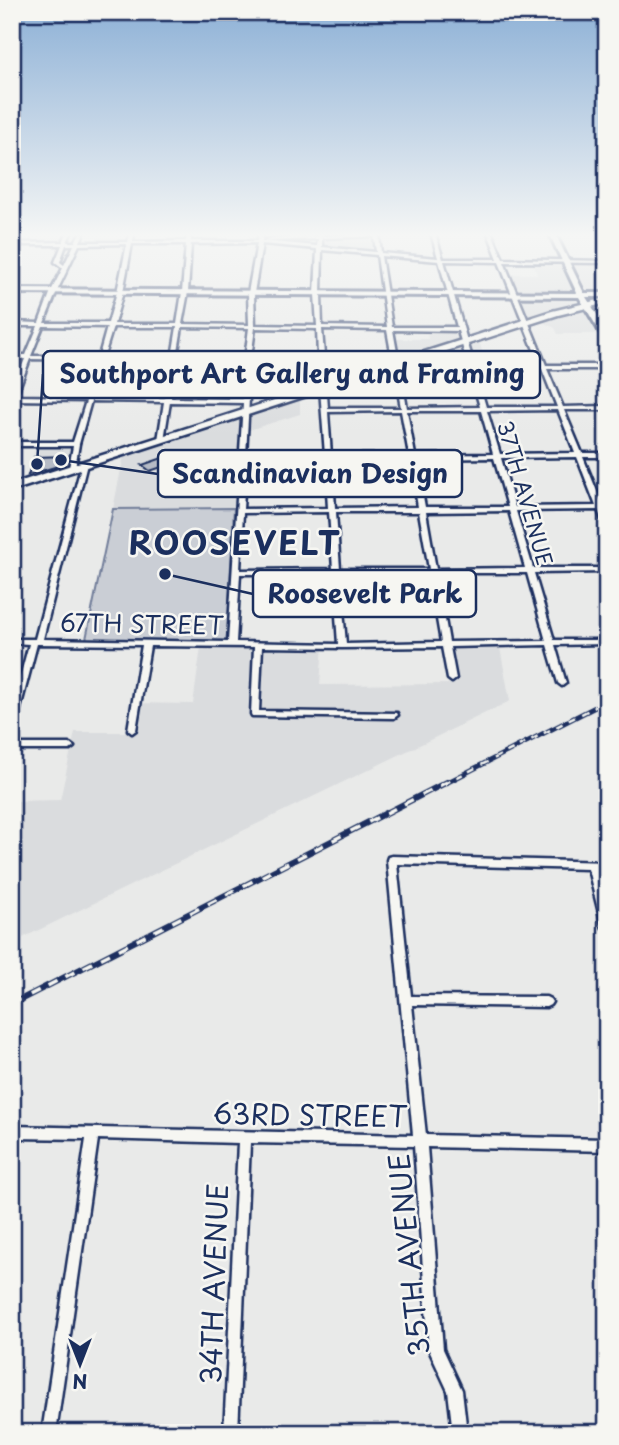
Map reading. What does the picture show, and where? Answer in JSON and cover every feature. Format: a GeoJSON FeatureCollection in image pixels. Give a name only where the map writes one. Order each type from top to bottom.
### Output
{"type":"FeatureCollection","features":[{"type":"Feature","properties":{"kind":"main road"},"geometry":{"type":"LineString","coordinates":[[12,488],[555,313],[586,300]]}},
{"type":"Feature","properties":{"kind":"main road"},"geometry":{"type":"LineString","coordinates":[[587,300],[607,337]]}},
{"type":"Feature","properties":{"kind":"street"},"geometry":{"type":"LineString","coordinates":[[50,300],[12,398],[246,401]]}},
{"type":"Feature","properties":{"kind":"street"},"geometry":{"type":"LineString","coordinates":[[72,468],[76,444],[117,300]]}},
{"type":"Feature","properties":{"kind":"street"},"geometry":{"type":"LineString","coordinates":[[161,440],[184,300]]}},
{"type":"Feature","properties":{"kind":"street"},"geometry":{"type":"LineString","coordinates":[[232,644],[252,327],[251,300]]}},
{"type":"Feature","properties":{"kind":"street"},"geometry":{"type":"LineString","coordinates":[[318,300],[342,646]]}},
{"type":"Feature","properties":{"kind":"street"},"geometry":{"type":"LineString","coordinates":[[385,300],[452,678]]}},
{"type":"Feature","properties":{"kind":"street","name":"37TH AVENUE"},"geometry":{"type":"LineString","coordinates":[[451,300],[562,683]]}},
{"type":"Feature","properties":{"kind":"street"},"geometry":{"type":"LineString","coordinates":[[518,300],[603,508],[607,524]]}},
{"type":"Feature","properties":{"kind":"street"},"geometry":{"type":"LineString","coordinates":[[12,324],[459,329]]}},
{"type":"Feature","properties":{"kind":"street"},"geometry":{"type":"LineString","coordinates":[[12,357],[321,360]]}},
{"type":"Feature","properties":{"kind":"street"},"geometry":{"type":"LineString","coordinates":[[472,367],[607,367]]}},
{"type":"Feature","properties":{"kind":"street"},"geometry":{"type":"LineString","coordinates":[[326,410],[607,408]]}},
{"type":"Feature","properties":{"kind":"street"},"geometry":{"type":"LineString","coordinates":[[12,444],[76,444]]}},
{"type":"Feature","properties":{"kind":"street"},"geometry":{"type":"LineString","coordinates":[[243,458],[607,455]]}},
{"type":"Feature","properties":{"kind":"street"},"geometry":{"type":"LineString","coordinates":[[12,723],[85,464]]}},
{"type":"Feature","properties":{"kind":"street"},"geometry":{"type":"LineString","coordinates":[[241,511],[603,508]]}},
{"type":"Feature","properties":{"kind":"street"},"geometry":{"type":"LineString","coordinates":[[236,572],[607,570]]}},
{"type":"Feature","properties":{"kind":"street","name":"67TH STREET"},"geometry":{"type":"LineString","coordinates":[[12,641],[342,646],[607,642]]}},
{"type":"Feature","properties":{"kind":"street"},"geometry":{"type":"LineString","coordinates":[[132,730],[146,643]]}},
{"type":"Feature","properties":{"kind":"street"},"geometry":{"type":"LineString","coordinates":[[258,645],[256,714],[394,715]]}},
{"type":"Feature","properties":{"kind":"street"},"geometry":{"type":"LineString","coordinates":[[12,747],[70,747]]}},
{"type":"Feature","properties":{"kind":"street","name":"35TH AVENUE"},"geometry":{"type":"LineString","coordinates":[[460,1433],[455,1390],[436,1350],[420,1140],[391,860],[592,866]]}},
{"type":"Feature","properties":{"kind":"street"},"geometry":{"type":"LineString","coordinates":[[607,866],[592,866],[607,925]]}},
{"type":"Feature","properties":{"kind":"street"},"geometry":{"type":"LineString","coordinates":[[406,1000],[547,1002]]}},
{"type":"Feature","properties":{"kind":"street","name":"63RD STREET"},"geometry":{"type":"LineString","coordinates":[[12,1132],[607,1145]]}},
{"type":"Feature","properties":{"kind":"street"},"geometry":{"type":"LineString","coordinates":[[49,1433],[93,1134]]}},
{"type":"Feature","properties":{"kind":"street","name":"34TH AVENUE"},"geometry":{"type":"LineString","coordinates":[[231,1433],[244,1138]]}},
{"type":"Feature","properties":{"kind":"shaded area"},"geometry":{"type":"Polygon","coordinates":[[[521,300],[579,302],[529,318],[521,300]]]}},
{"type":"Feature","properties":{"kind":"shaded area"},"geometry":{"type":"Polygon","coordinates":[[[576,310],[585,311],[598,334],[558,334],[555,328],[540,321],[576,310]]]}},
{"type":"Feature","properties":{"kind":"shaded area"},"geometry":{"type":"Polygon","coordinates":[[[427,331],[456,331],[459,341],[404,359],[397,358],[394,339],[428,339],[427,331]]]}},
{"type":"Feature","properties":{"kind":"shaded area"},"geometry":{"type":"Polygon","coordinates":[[[479,341],[483,354],[464,358],[383,387],[380,373],[479,341]]]}},
{"type":"Feature","properties":{"kind":"shaded area"},"geometry":{"type":"Polygon","coordinates":[[[300,398],[300,414],[249,430],[250,415],[300,398]]]}},
{"type":"Feature","properties":{"kind":"shaded area"},"geometry":{"type":"Polygon","coordinates":[[[235,419],[240,422],[234,508],[113,509],[124,455],[235,419]]]}},
{"type":"Feature","properties":{"kind":"shaded area"},"geometry":{"type":"Polygon","coordinates":[[[36,446],[71,447],[67,466],[27,479],[36,446]]]}},
{"type":"Feature","properties":{"kind":"shaded area"},"geometry":{"type":"Polygon","coordinates":[[[234,508],[227,641],[86,639],[113,509],[234,508]]]}},
{"type":"Feature","properties":{"kind":"shaded area"},"geometry":{"type":"Polygon","coordinates":[[[323,644],[320,685],[456,684],[452,648],[500,648],[510,701],[12,943],[12,801],[60,800],[75,732],[125,732],[129,703],[193,704],[201,647],[323,644]]]}},
{"type":"Feature","properties":{"kind":"building"},"geometry":{"type":"Polygon","coordinates":[[[171,455],[180,461],[150,471],[142,465],[171,455]]]}},
{"type":"Feature","properties":{"kind":"building"},"geometry":{"type":"Polygon","coordinates":[[[67,456],[65,464],[28,475],[34,457],[67,456]]]}},
{"type":"Feature","properties":{"kind":"railway"},"geometry":{"type":"LineString","coordinates":[[444,784],[607,701]]}},
{"type":"Feature","properties":{"kind":"railway"},"geometry":{"type":"LineString","coordinates":[[12,1004],[447,782]]}},
{"type":"Feature","properties":{"kind":"place","name":"Scandinavian Design"},"geometry":{"type":"Point","coordinates":[61,460]}},
{"type":"Feature","properties":{"kind":"place","name":"Southport Art Gallery and Framing"},"geometry":{"type":"Point","coordinates":[37,464]}},
{"type":"Feature","properties":{"kind":"place","name":"Roosevelt Park"},"geometry":{"type":"Point","coordinates":[165,574]}},
{"type":"Feature","properties":{"kind":"district","name":"ROOSEVELT"},"geometry":{"type":"Point","coordinates":[235,542]}}]}
